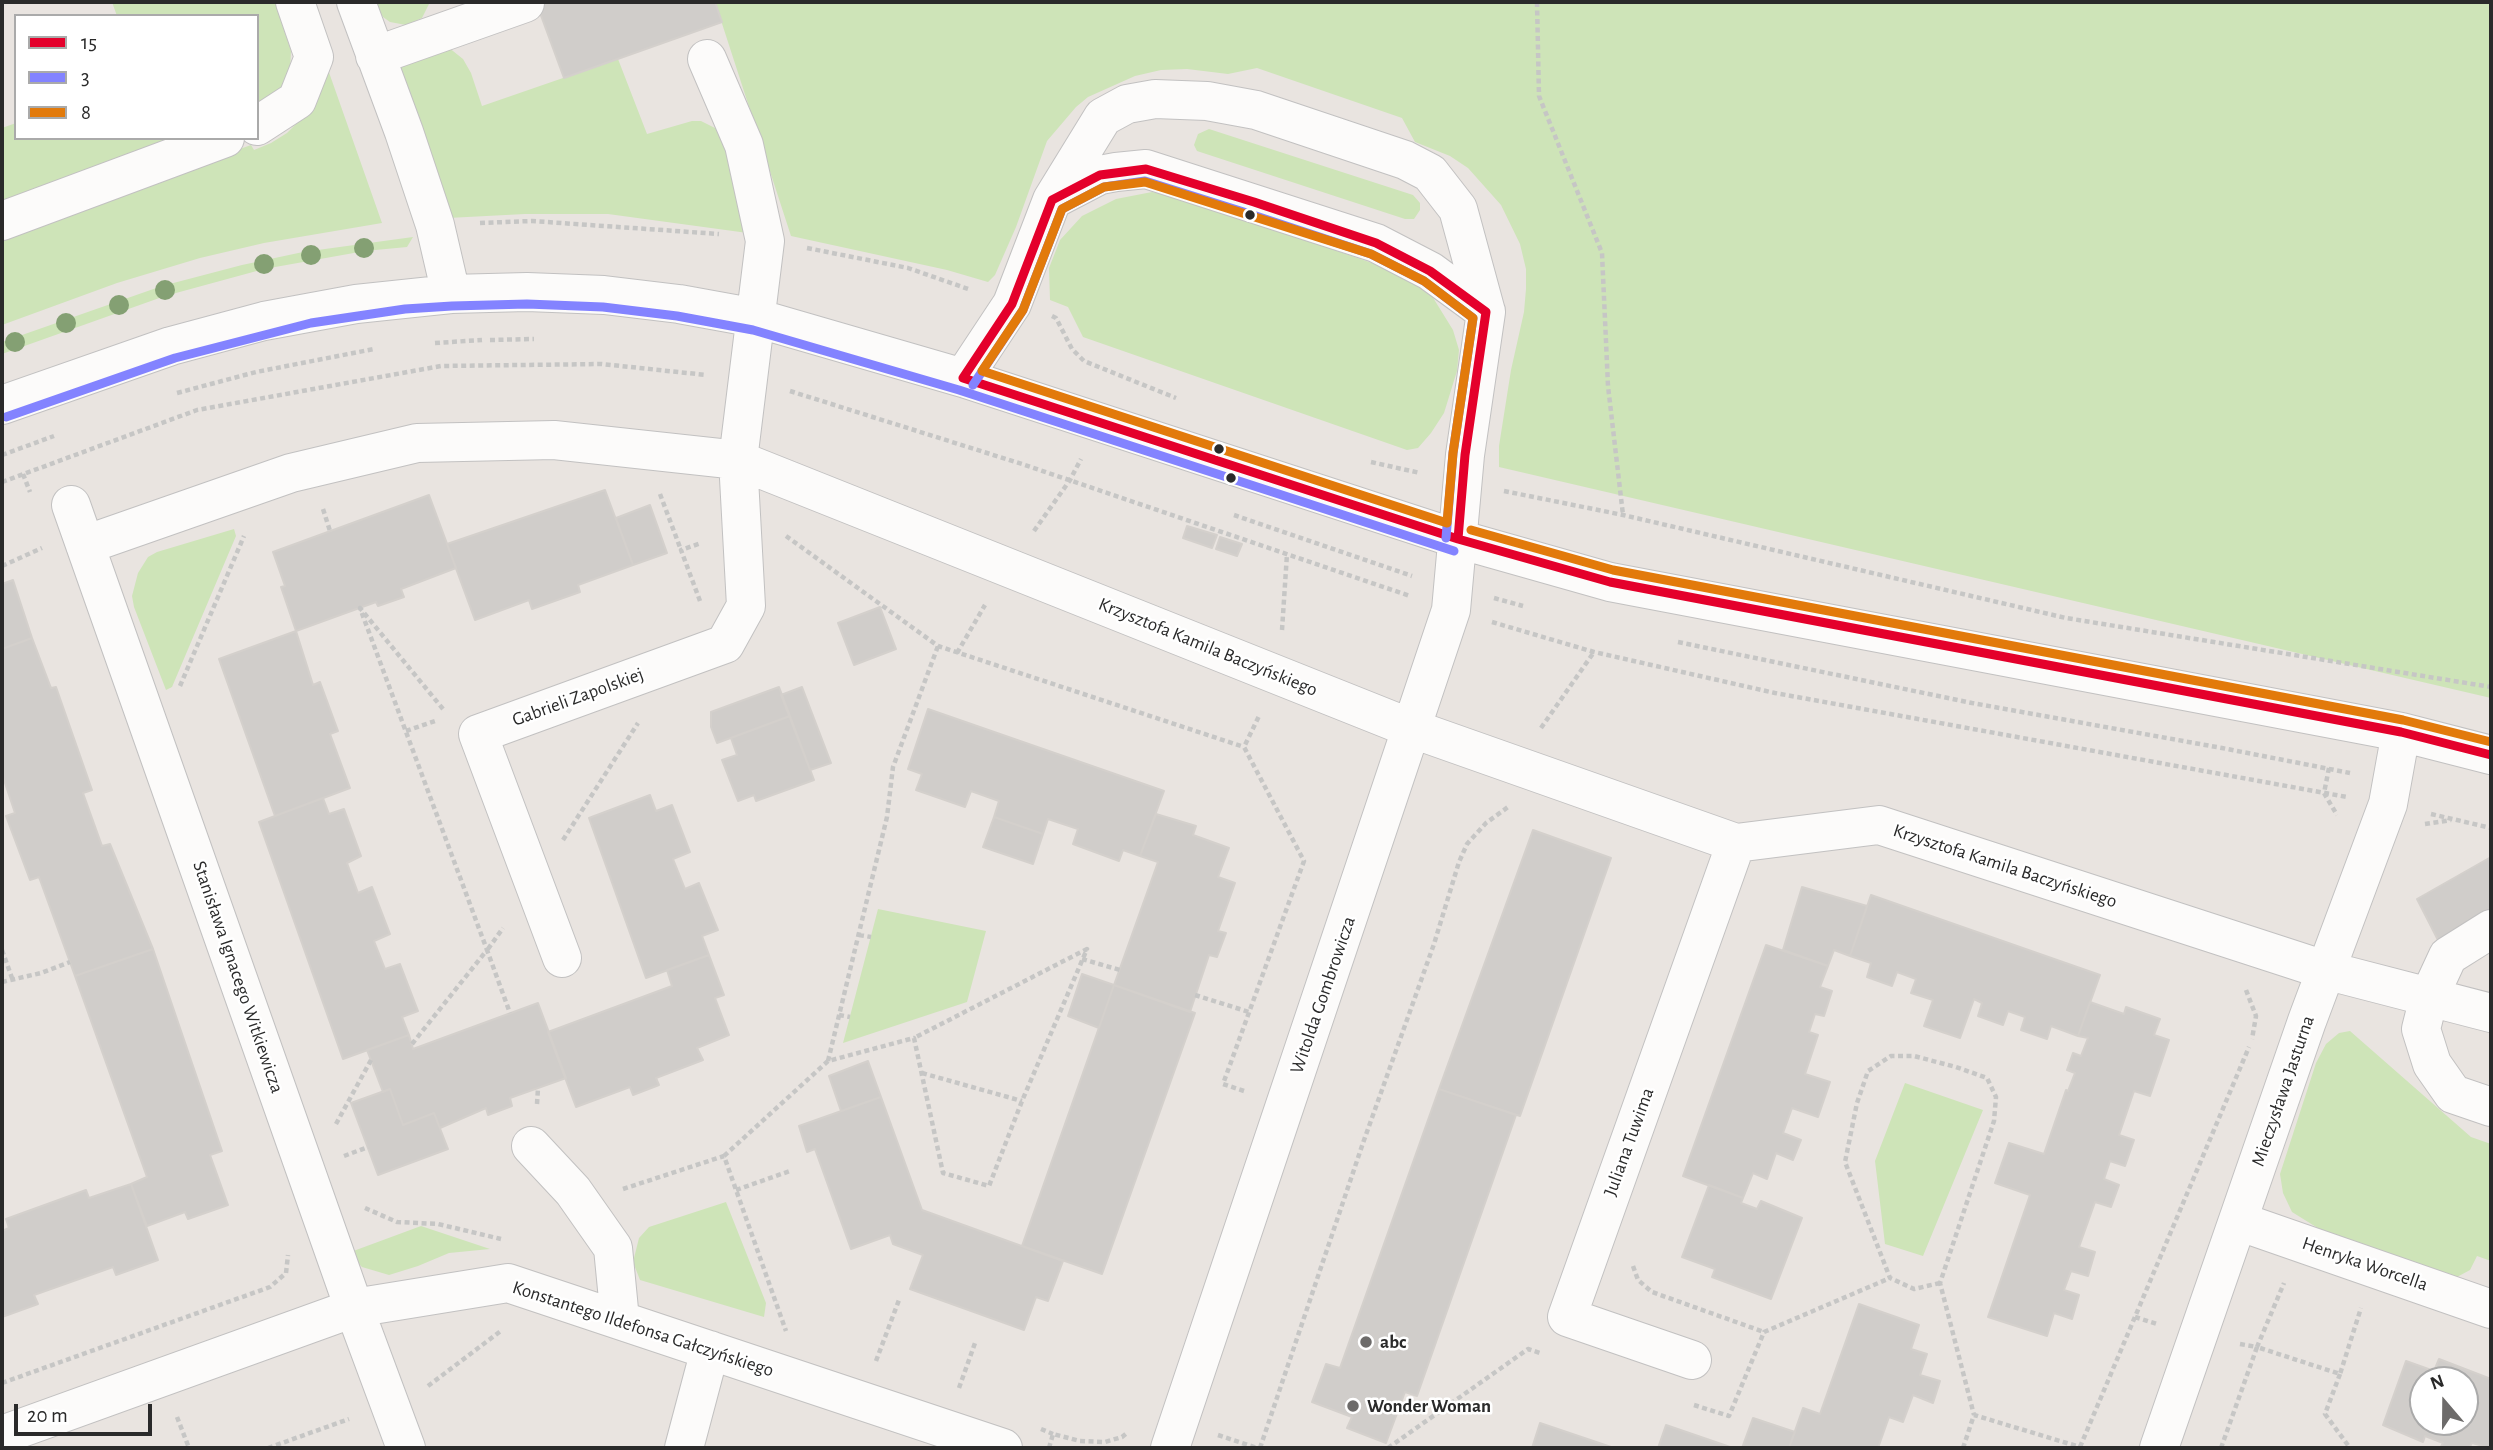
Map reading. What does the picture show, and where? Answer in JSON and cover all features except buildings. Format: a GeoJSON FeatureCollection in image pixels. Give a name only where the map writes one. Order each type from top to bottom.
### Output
{"type":"FeatureCollection","features":[{"type":"Feature","properties":{"kind":"street"},"geometry":{"type":"LineString","coordinates":[[259,125],[297,100],[314,57],[295,2]]}},
{"type":"Feature","properties":{"kind":"street"},"geometry":{"type":"LineString","coordinates":[[356,2],[435,225],[451,293]]}},
{"type":"Feature","properties":{"kind":"street"},"geometry":{"type":"LineString","coordinates":[[375,56],[525,3]]}},
{"type":"Feature","properties":{"kind":"street"},"geometry":{"type":"LineString","coordinates":[[707,59],[744,145],[765,241],[738,460]]}},
{"type":"Feature","properties":{"kind":"street"},"geometry":{"type":"LineString","coordinates":[[963,378],[1012,304],[1052,200],[1103,117],[1127,104],[1155,99],[1207,101],[1256,110],[1405,160],[1430,173],[1458,209],[1486,312]]}},
{"type":"Feature","properties":{"kind":"street"},"geometry":{"type":"LineString","coordinates":[[2,220],[220,140]]}},
{"type":"Feature","properties":{"kind":"street"},"geometry":{"type":"LineString","coordinates":[[1052,200],[1100,176],[1146,169],[1376,243],[1430,271],[1486,312]]}},
{"type":"Feature","properties":{"kind":"street"},"geometry":{"type":"LineString","coordinates":[[2,405],[171,346],[264,321],[356,303],[451,293],[527,292],[604,295],[680,304],[756,318],[963,378],[1458,539],[1610,582],[2401,732],[2491,755]]}},
{"type":"Feature","properties":{"kind":"street","name":"Witolda Gombrowicza"},"geometry":{"type":"LineString","coordinates":[[1170,1448],[1413,729],[1452,598],[1465,454],[1486,312]]}},
{"type":"Feature","properties":{"kind":"street","name":"Krzysztofa Kamila Baczyńskiego"},"geometry":{"type":"LineString","coordinates":[[85,545],[291,473],[417,443],[554,440],[738,460],[1413,729],[1736,843],[1880,825],[2325,970],[2491,1013]]}},
{"type":"Feature","properties":{"kind":"street","name":"Gabrieli Zapolskiej"},"geometry":{"type":"LineString","coordinates":[[562,958],[478,734],[725,644],[746,606],[738,460]]}},
{"type":"Feature","properties":{"kind":"street","name":"Stanisława Ignacego Witkiewicza"},"geometry":{"type":"LineString","coordinates":[[71,505],[354,1308],[406,1448]]}},
{"type":"Feature","properties":{"kind":"street","name":"Mieczysława Jasturna"},"geometry":{"type":"LineString","coordinates":[[2159,1448],[2325,970],[2390,792],[2401,732]]}},
{"type":"Feature","properties":{"kind":"street","name":"Juliana Tuwima"},"geometry":{"type":"LineString","coordinates":[[1692,1360],[1567,1317],[1736,843]]}},
{"type":"Feature","properties":{"kind":"street"},"geometry":{"type":"LineString","coordinates":[[2491,929],[2448,956],[2429,997],[2421,1030],[2432,1065],[2453,1094],[2491,1107]]}},
{"type":"Feature","properties":{"kind":"street"},"geometry":{"type":"LineString","coordinates":[[531,1146],[573,1191],[613,1248],[620,1320]]}},
{"type":"Feature","properties":{"kind":"street","name":"Henryka Worcella"},"geometry":{"type":"LineString","coordinates":[[2238,1220],[2491,1309]]}},
{"type":"Feature","properties":{"kind":"street","name":"Konstantego Ildefonsa Gałczyńskiego"},"geometry":{"type":"LineString","coordinates":[[2,1435],[354,1308],[508,1283],[1003,1448]]}},
{"type":"Feature","properties":{"kind":"street"},"geometry":{"type":"LineString","coordinates":[[684,1448],[710,1350]]}},
{"type":"Feature","properties":{"kind":"path"},"geometry":{"type":"LineString","coordinates":[[1536,2],[1539,96],[1602,253],[1608,386],[1623,515]]}},
{"type":"Feature","properties":{"kind":"path"},"geometry":{"type":"LineString","coordinates":[[427,343],[543,339]]}},
{"type":"Feature","properties":{"kind":"path"},"geometry":{"type":"LineString","coordinates":[[168,396],[256,372],[381,348]]}},
{"type":"Feature","properties":{"kind":"path"},"geometry":{"type":"LineString","coordinates":[[2,482],[197,410],[441,366],[602,364],[747,381],[801,393],[1452,598],[1594,652],[1775,693],[2390,792]]}},
{"type":"Feature","properties":{"kind":"path"},"geometry":{"type":"LineString","coordinates":[[2,455],[62,434]]}},
{"type":"Feature","properties":{"kind":"path"},"geometry":{"type":"LineString","coordinates":[[1066,461],[1079,464]]}},
{"type":"Feature","properties":{"kind":"path"},"geometry":{"type":"LineString","coordinates":[[23,474],[32,498]]}},
{"type":"Feature","properties":{"kind":"path"},"geometry":{"type":"LineString","coordinates":[[659,492],[681,550]]}},
{"type":"Feature","properties":{"kind":"path"},"geometry":{"type":"LineString","coordinates":[[1234,515],[1397,572],[1452,598],[1528,607]]}},
{"type":"Feature","properties":{"kind":"path"},"geometry":{"type":"LineString","coordinates":[[177,694],[247,529]]}},
{"type":"Feature","properties":{"kind":"path"},"geometry":{"type":"LineString","coordinates":[[2,566],[48,545]]}},
{"type":"Feature","properties":{"kind":"path"},"geometry":{"type":"LineString","coordinates":[[1669,640],[2390,792],[2491,828]]}},
{"type":"Feature","properties":{"kind":"path"},"geometry":{"type":"LineString","coordinates":[[828,1061],[887,817],[892,767],[938,646],[1244,747]]}},
{"type":"Feature","properties":{"kind":"path"},"geometry":{"type":"LineString","coordinates":[[1260,1448],[1363,1143],[1434,944],[1459,863],[1467,844],[1486,822],[1508,807],[1526,769],[1543,722],[1594,652]]}},
{"type":"Feature","properties":{"kind":"path"},"geometry":{"type":"LineString","coordinates":[[406,731],[449,716]]}},
{"type":"Feature","properties":{"kind":"path"},"geometry":{"type":"LineString","coordinates":[[412,1044],[487,950],[534,885],[642,717]]}},
{"type":"Feature","properties":{"kind":"path"},"geometry":{"type":"LineString","coordinates":[[1508,807],[1521,811]]}},
{"type":"Feature","properties":{"kind":"path"},"geometry":{"type":"LineString","coordinates":[[1252,1094],[1223,1084],[1304,861]]}},
{"type":"Feature","properties":{"kind":"path"},"geometry":{"type":"LineString","coordinates":[[859,935],[871,937]]}},
{"type":"Feature","properties":{"kind":"path"},"geometry":{"type":"LineString","coordinates":[[582,1204],[724,1156],[828,1061],[914,1038],[1087,949],[989,1186],[943,1173],[914,1038]]}},
{"type":"Feature","properties":{"kind":"path"},"geometry":{"type":"LineString","coordinates":[[2,950],[12,978]]}},
{"type":"Feature","properties":{"kind":"path"},"geometry":{"type":"LineString","coordinates":[[487,950],[510,1013]]}},
{"type":"Feature","properties":{"kind":"path"},"geometry":{"type":"LineString","coordinates":[[1083,959],[1120,970]]}},
{"type":"Feature","properties":{"kind":"path"},"geometry":{"type":"LineString","coordinates":[[2,982],[41,973],[70,962]]}},
{"type":"Feature","properties":{"kind":"path"},"geometry":{"type":"LineString","coordinates":[[1974,1415],[2080,1448],[2252,1041],[2256,1016],[2244,986]]}},
{"type":"Feature","properties":{"kind":"path"},"geometry":{"type":"LineString","coordinates":[[1195,995],[1249,1012]]}},
{"type":"Feature","properties":{"kind":"path"},"geometry":{"type":"LineString","coordinates":[[839,1015],[850,1017]]}},
{"type":"Feature","properties":{"kind":"path"},"geometry":{"type":"LineString","coordinates":[[1940,1283],[1914,1289],[1890,1278],[1845,1161],[1857,1103],[1868,1071],[1891,1056],[1914,1056],[1977,1074],[1987,1078],[1996,1097],[1994,1121],[1940,1283],[1974,1415],[1963,1448]]}},
{"type":"Feature","properties":{"kind":"path"},"geometry":{"type":"LineString","coordinates":[[334,1127],[371,1060]]}},
{"type":"Feature","properties":{"kind":"path"},"geometry":{"type":"LineString","coordinates":[[922,1073],[1022,1101]]}},
{"type":"Feature","properties":{"kind":"path"},"geometry":{"type":"LineString","coordinates":[[724,1156],[789,1338]]}},
{"type":"Feature","properties":{"kind":"path"},"geometry":{"type":"LineString","coordinates":[[736,1190],[790,1171]]}},
{"type":"Feature","properties":{"kind":"path"},"geometry":{"type":"LineString","coordinates":[[2,1383],[270,1287],[286,1273],[290,1246]]}},
{"type":"Feature","properties":{"kind":"path"},"geometry":{"type":"LineString","coordinates":[[1633,1254],[1633,1266],[1638,1280],[1652,1292],[1764,1332]]}},
{"type":"Feature","properties":{"kind":"path"},"geometry":{"type":"LineString","coordinates":[[2221,1448],[2257,1347],[2285,1280]]}},
{"type":"Feature","properties":{"kind":"path"},"geometry":{"type":"LineString","coordinates":[[2350,1448],[2325,1415],[2365,1296]]}},
{"type":"Feature","properties":{"kind":"path"},"geometry":{"type":"LineString","coordinates":[[873,1369],[899,1300]]}},
{"type":"Feature","properties":{"kind":"path"},"geometry":{"type":"LineString","coordinates":[[2135,1317],[2197,1337],[2257,1347],[2340,1374]]}},
{"type":"Feature","properties":{"kind":"path"},"geometry":{"type":"LineString","coordinates":[[956,1398],[975,1343]]}},
{"type":"Feature","properties":{"kind":"green space"},"geometry":{"type":"Polygon","coordinates":[[[112,2],[275,2],[291,51],[290,72],[285,86],[259,111],[259,14],[116,14],[112,2]]]}},
{"type":"Feature","properties":{"kind":"green space"},"geometry":{"type":"Polygon","coordinates":[[[372,2],[430,2],[422,18],[406,25],[390,22],[372,2]]]}},
{"type":"Feature","properties":{"kind":"green space"},"geometry":{"type":"Polygon","coordinates":[[[715,2],[2491,2],[2491,698],[1499,467],[1499,446],[1526,289],[1526,269],[1520,244],[1501,205],[1468,168],[1450,156],[1415,142],[1402,118],[1257,68],[1228,74],[1187,69],[1161,70],[1135,76],[1088,97],[1047,141],[1016,227],[995,275],[988,282],[947,270],[791,236],[715,2]]]}},
{"type":"Feature","properties":{"kind":"green space"},"geometry":{"type":"Polygon","coordinates":[[[448,47],[463,59],[471,73],[482,106],[618,59],[647,134],[692,121],[701,121],[719,130],[755,234],[608,214],[448,218],[400,71],[404,61],[448,47]]]}},
{"type":"Feature","properties":{"kind":"green space"},"geometry":{"type":"Polygon","coordinates":[[[325,61],[382,223],[264,243],[200,258],[117,283],[2,325],[2,235],[251,145],[254,150],[271,143],[287,133],[305,115],[325,61]]]}},
{"type":"Feature","properties":{"kind":"green space"},"geometry":{"type":"Polygon","coordinates":[[[14,124],[14,140],[192,140],[2,209],[2,128],[14,124]]]}},
{"type":"Feature","properties":{"kind":"green space"},"geometry":{"type":"Polygon","coordinates":[[[1209,129],[1413,195],[1420,203],[1420,210],[1414,219],[1405,219],[1197,151],[1194,145],[1198,134],[1209,129]]]}},
{"type":"Feature","properties":{"kind":"green space"},"geometry":{"type":"Polygon","coordinates":[[[1152,192],[1179,196],[1395,271],[1432,296],[1453,330],[1459,350],[1457,371],[1444,413],[1418,448],[1407,450],[1083,337],[1068,307],[1050,300],[1049,268],[1060,240],[1082,216],[1116,199],[1152,192]]]}},
{"type":"Feature","properties":{"kind":"green space"},"geometry":{"type":"Polygon","coordinates":[[[413,237],[407,247],[365,251],[264,269],[165,296],[2,354],[2,342],[162,286],[303,252],[413,237]]]}},
{"type":"Feature","properties":{"kind":"green space"},"geometry":{"type":"Polygon","coordinates":[[[234,529],[236,536],[172,687],[166,690],[134,607],[132,596],[138,573],[148,557],[157,552],[234,529]]]}},
{"type":"Feature","properties":{"kind":"green space"},"geometry":{"type":"Polygon","coordinates":[[[878,909],[986,931],[967,1002],[843,1043],[878,909]]]}},
{"type":"Feature","properties":{"kind":"green space"},"geometry":{"type":"Polygon","coordinates":[[[2350,1031],[2471,1137],[2491,1144],[2491,1261],[2477,1256],[2470,1270],[2457,1277],[2389,1257],[2321,1230],[2292,1212],[2283,1193],[2280,1174],[2316,1063],[2326,1044],[2339,1033],[2350,1031]]]}},
{"type":"Feature","properties":{"kind":"green space"},"geometry":{"type":"Polygon","coordinates":[[[1905,1083],[1983,1110],[1923,1256],[1885,1244],[1875,1161],[1905,1083]]]}},
{"type":"Feature","properties":{"kind":"green space"},"geometry":{"type":"Polygon","coordinates":[[[726,1202],[766,1303],[764,1317],[640,1280],[633,1262],[639,1238],[649,1227],[726,1202]]]}},
{"type":"Feature","properties":{"kind":"green space"},"geometry":{"type":"Polygon","coordinates":[[[421,1226],[490,1249],[449,1253],[389,1275],[362,1267],[348,1253],[421,1226]]]}},
{"type":"Feature","properties":{"kind":"transit line","name":"15"},"geometry":{"type":"LineString","coordinates":[[963,378],[1012,304],[1052,200],[1100,175],[1146,169],[1254,202],[1376,243],[1430,271],[1486,312],[1465,455],[1458,539]]}},
{"type":"Feature","properties":{"kind":"transit line","name":"3"},"geometry":{"type":"LineString","coordinates":[[973,385],[1023,310],[1062,209],[1104,187],[1145,181],[1250,214],[1371,254],[1424,281],[1473,318],[1453,453],[1446,538]]}},
{"type":"Feature","properties":{"kind":"transit line","name":"8"},"geometry":{"type":"LineString","coordinates":[[1145,182],[1371,254],[1424,281],[1473,318],[1453,453],[1447,523],[982,371],[1023,310],[1062,209],[1104,187],[1145,182]]}},
{"type":"Feature","properties":{"kind":"transit line","name":"3"},"geometry":{"type":"LineString","coordinates":[[6,417],[175,358],[311,323],[405,309],[452,306],[527,304],[603,307],[677,316],[753,330],[959,390],[1454,551]]}},
{"type":"Feature","properties":{"kind":"transit line","name":"15"},"geometry":{"type":"LineString","coordinates":[[963,378],[1458,539],[1610,582],[2401,732],[2491,755]]}},
{"type":"Feature","properties":{"kind":"transit line","name":"8"},"geometry":{"type":"LineString","coordinates":[[1471,530],[1613,570],[2403,720],[2491,742]]}},
{"type":"Feature","properties":{"kind":"place","name":"abc"},"geometry":{"type":"Point","coordinates":[1366,1342]}},
{"type":"Feature","properties":{"kind":"place","name":"Wonder Woman"},"geometry":{"type":"Point","coordinates":[1353,1406]}}]}
